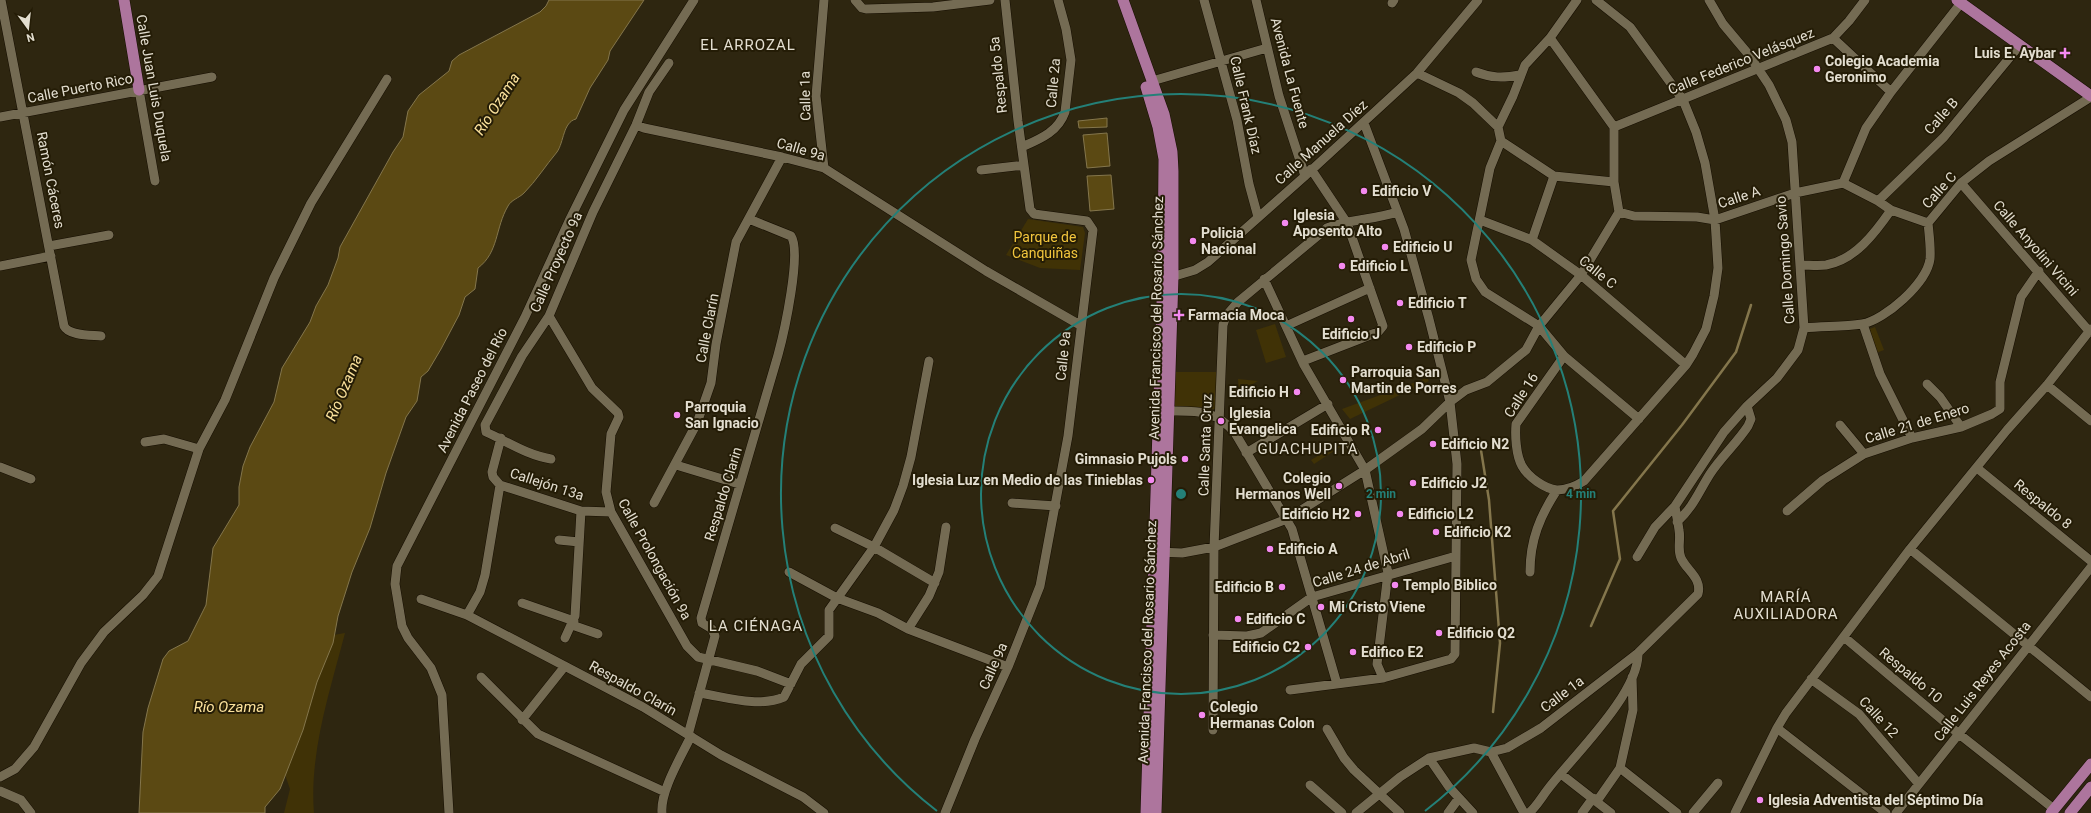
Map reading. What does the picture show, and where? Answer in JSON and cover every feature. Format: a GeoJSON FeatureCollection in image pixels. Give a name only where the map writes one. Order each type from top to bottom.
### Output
{"type":"FeatureCollection","features":[{"type":"Feature","properties":{"kind":"main road","name":"Calle Juan Luis Duquela"},"geometry":{"type":"LineString","coordinates":[[124,0],[139,90]]}},
{"type":"Feature","properties":{"kind":"main road","name":"Avenida Francisco del Rosario Sánchez"},"geometry":{"type":"LineString","coordinates":[[1115,0],[1150,97],[1164,158],[1168,278],[1169,411],[1146,813]]}},
{"type":"Feature","properties":{"kind":"main road","name":"Avenida Francisco del Rosario Sánchez"},"geometry":{"type":"LineString","coordinates":[[1123,0],[1164,114],[1172,152],[1160,552],[1156,813]]}},
{"type":"Feature","properties":{"kind":"main road"},"geometry":{"type":"LineString","coordinates":[[1959,1],[2091,96]]}},
{"type":"Feature","properties":{"kind":"main road"},"geometry":{"type":"LineString","coordinates":[[2053,811],[2091,764]]}},
{"type":"Feature","properties":{"kind":"main road"},"geometry":{"type":"LineString","coordinates":[[2070,813],[2091,787]]}},
{"type":"Feature","properties":{"kind":"street","name":"Ramón Cáceres"},"geometry":{"type":"LineString","coordinates":[[1,0],[66,330],[101,336]]}},
{"type":"Feature","properties":{"kind":"street","name":"Avenida Paseo del Río"},"geometry":{"type":"LineString","coordinates":[[449,813],[442,695],[431,668],[408,638],[402,626],[395,584],[397,566],[525,317],[569,221],[624,110],[694,0]]}},
{"type":"Feature","properties":{"kind":"street","name":"Calle 1a"},"geometry":{"type":"LineString","coordinates":[[824,0],[816,96],[824,168]]}},
{"type":"Feature","properties":{"kind":"street"},"geometry":{"type":"LineString","coordinates":[[856,0],[862,8],[866,9],[933,7],[990,0]]}},
{"type":"Feature","properties":{"kind":"street","name":"Respaldo 5a"},"geometry":{"type":"LineString","coordinates":[[1005,0],[1010,60],[1032,212],[1034,214],[1087,221],[1094,230],[1080,325]]}},
{"type":"Feature","properties":{"kind":"street","name":"Calle 2a"},"geometry":{"type":"LineString","coordinates":[[1022,147],[1053,131],[1062,120],[1066,112],[1071,60],[1066,29],[1058,0]]}},
{"type":"Feature","properties":{"kind":"street","name":"Calle Frank Díaz"},"geometry":{"type":"LineString","coordinates":[[1204,0],[1238,120],[1248,184],[1258,217]]}},
{"type":"Feature","properties":{"kind":"street","name":"Avenida La Fuente"},"geometry":{"type":"LineString","coordinates":[[1256,0],[1279,96],[1305,176]]}},
{"type":"Feature","properties":{"kind":"street","name":"Calle Manuela Díez"},"geometry":{"type":"LineString","coordinates":[[1168,278],[1195,270],[1208,262],[1305,176],[1417,73],[1478,0]]}},
{"type":"Feature","properties":{"kind":"street"},"geometry":{"type":"LineString","coordinates":[[1498,127],[1513,96],[1524,65],[1550,38],[1577,0]]}},
{"type":"Feature","properties":{"kind":"street"},"geometry":{"type":"LineString","coordinates":[[1530,572],[1530,556],[1536,527],[1557,490],[1571,488],[1584,481],[1686,365],[1706,328],[1714,296],[1718,268],[1715,220],[1705,163],[1696,132],[1683,100],[1630,27],[1596,0]]}},
{"type":"Feature","properties":{"kind":"street","name":"Calle Domingo Savio"},"geometry":{"type":"LineString","coordinates":[[1637,557],[1655,527],[1675,506],[1724,432],[1747,406],[1777,378],[1798,350],[1804,328],[1792,142],[1786,120],[1778,100],[1749,55],[1723,24],[1709,0]]}},
{"type":"Feature","properties":{"kind":"street","name":"Calle Federico Velásquez"},"geometry":{"type":"LineString","coordinates":[[1614,127],[1758,70],[1833,38],[1849,21],[1865,0]]}},
{"type":"Feature","properties":{"kind":"street"},"geometry":{"type":"LineString","coordinates":[[1928,223],[1891,210],[1878,201],[1843,183],[1866,128],[1890,92],[1959,1]]}},
{"type":"Feature","properties":{"kind":"street"},"geometry":{"type":"LineString","coordinates":[[1160,552],[1182,553],[1214,547],[1288,519],[1365,470],[1422,429],[1450,402],[1466,390],[1487,382],[1526,350],[1539,326],[1581,275],[1619,212],[1614,182],[1614,127],[1550,38]]}},
{"type":"Feature","properties":{"kind":"street"},"geometry":{"type":"LineString","coordinates":[[1833,38],[1890,92]]}},
{"type":"Feature","properties":{"kind":"street","name":"Calle B"},"geometry":{"type":"LineString","coordinates":[[1878,201],[1944,137],[2020,45]]}},
{"type":"Feature","properties":{"kind":"street"},"geometry":{"type":"LineString","coordinates":[[1152,81],[1267,48]]}},
{"type":"Feature","properties":{"kind":"street","name":"Calle Proyecto 9a"},"geometry":{"type":"LineString","coordinates":[[501,438],[486,432],[484,428],[522,356],[549,316],[593,212],[636,125],[649,92],[669,63]]}},
{"type":"Feature","properties":{"kind":"street"},"geometry":{"type":"LineString","coordinates":[[1476,72],[1488,77],[1501,78],[1520,76]]}},
{"type":"Feature","properties":{"kind":"street"},"geometry":{"type":"LineString","coordinates":[[1417,73],[1459,93],[1473,103],[1498,127],[1501,141],[1490,168],[1471,260],[1476,279],[1485,292],[1539,326],[1564,356],[1639,418]]}},
{"type":"Feature","properties":{"kind":"street","name":"Calle Puerto Rico"},"geometry":{"type":"LineString","coordinates":[[0,118],[212,77]]}},
{"type":"Feature","properties":{"kind":"street"},"geometry":{"type":"LineString","coordinates":[[0,777],[16,769],[34,747],[81,663],[104,632],[143,595],[158,576],[199,449],[224,400],[274,278],[311,203],[387,79]]}},
{"type":"Feature","properties":{"kind":"street","name":"Calle Juan Luis Duquela"},"geometry":{"type":"LineString","coordinates":[[139,90],[155,181]]}},
{"type":"Feature","properties":{"kind":"street","name":"Calle C"},"geometry":{"type":"LineString","coordinates":[[1804,328],[1863,324],[1906,297],[1923,278],[1930,260],[1928,223],[1962,183],[1989,161],[2091,96]]}},
{"type":"Feature","properties":{"kind":"street"},"geometry":{"type":"LineString","coordinates":[[1290,690],[1383,678],[1454,657],[1457,464],[1450,402],[1418,276],[1397,212],[1364,123]]}},
{"type":"Feature","properties":{"kind":"street","name":"Calle 9a"},"geometry":{"type":"LineString","coordinates":[[636,125],[644,128],[782,156],[824,168],[986,271],[1080,325],[1068,436],[1040,586],[1008,667],[972,745],[945,813]]}},
{"type":"Feature","properties":{"kind":"street"},"geometry":{"type":"LineString","coordinates":[[1501,141],[1554,176],[1614,182]]}},
{"type":"Feature","properties":{"kind":"street","name":"Calle Clarín"},"geometry":{"type":"LineString","coordinates":[[654,504],[697,423],[711,383],[716,344],[730,281],[736,242],[782,156]]}},
{"type":"Feature","properties":{"kind":"street"},"geometry":{"type":"LineString","coordinates":[[981,170],[1024,164]]}},
{"type":"Feature","properties":{"kind":"street"},"geometry":{"type":"LineString","coordinates":[[1303,361],[1378,332],[1383,326],[1347,223],[1311,169]]}},
{"type":"Feature","properties":{"kind":"street"},"geometry":{"type":"LineString","coordinates":[[1532,240],[1554,176]]}},
{"type":"Feature","properties":{"kind":"street","name":"Calle A"},"geometry":{"type":"LineString","coordinates":[[1619,212],[1634,216],[1697,217],[1715,220],[1795,193],[1843,183]]}},
{"type":"Feature","properties":{"kind":"street","name":"Calle Anyolini Vicini"},"geometry":{"type":"LineString","coordinates":[[1962,183],[2090,330]]}},
{"type":"Feature","properties":{"kind":"street"},"geometry":{"type":"LineString","coordinates":[[1801,265],[1826,265],[1850,256],[1875,233],[1891,210]]}},
{"type":"Feature","properties":{"kind":"street","name":"Calle Santa Cruz"},"geometry":{"type":"LineString","coordinates":[[1213,730],[1213,635],[1216,584],[1214,547],[1223,325],[1226,316],[1238,302],[1264,279],[1327,228],[1347,223],[1380,218],[1397,212]]}},
{"type":"Feature","properties":{"kind":"street","name":"Respaldo Clarin"},"geometry":{"type":"LineString","coordinates":[[708,660],[715,636],[712,629],[702,623],[701,618],[751,450],[786,324],[795,251],[795,242],[791,236],[749,218]]}},
{"type":"Feature","properties":{"kind":"street","name":"Calle C"},"geometry":{"type":"LineString","coordinates":[[1480,220],[1532,240],[1581,275],[1686,365]]}},
{"type":"Feature","properties":{"kind":"street"},"geometry":{"type":"LineString","coordinates":[[49,246],[109,235]]}},
{"type":"Feature","properties":{"kind":"street"},"geometry":{"type":"LineString","coordinates":[[0,266],[51,256]]}},
{"type":"Feature","properties":{"kind":"street","name":"Calle 21 de Enero"},"geometry":{"type":"LineString","coordinates":[[1787,511],[1823,480],[1864,454],[1912,438],[1961,427],[2000,409],[2000,382],[2021,297],[2039,271]]}},
{"type":"Feature","properties":{"kind":"street"},"geometry":{"type":"LineString","coordinates":[[1264,279],[1303,361],[1365,470],[1388,573],[1378,664],[1383,678]]}},
{"type":"Feature","properties":{"kind":"street"},"geometry":{"type":"LineString","coordinates":[[1286,326],[1370,288]]}},
{"type":"Feature","properties":{"kind":"street","name":"Calle Prolongación 9a"},"geometry":{"type":"LineString","coordinates":[[549,316],[592,388],[619,415],[611,434],[606,492],[611,512],[687,646],[698,657],[757,671],[791,684]]}},
{"type":"Feature","properties":{"kind":"street"},"geometry":{"type":"LineString","coordinates":[[1863,324],[1880,374],[1912,438]]}},
{"type":"Feature","properties":{"kind":"street"},"geometry":{"type":"LineString","coordinates":[[1735,813],[1777,728],[1812,679],[1910,549],[2047,385],[2090,330]]}},
{"type":"Feature","properties":{"kind":"street","name":"Calle 16"},"geometry":{"type":"LineString","coordinates":[[1557,490],[1534,479],[1522,466],[1515,434],[1516,424],[1564,356]]}},
{"type":"Feature","properties":{"kind":"street"},"geometry":{"type":"LineString","coordinates":[[699,693],[748,701],[767,701],[784,697],[801,664],[829,636],[829,610],[874,547],[894,510],[903,486],[911,457],[929,361]]}},
{"type":"Feature","properties":{"kind":"street"},"geometry":{"type":"LineString","coordinates":[[1927,384],[1940,397],[1961,427]]}},
{"type":"Feature","properties":{"kind":"street"},"geometry":{"type":"LineString","coordinates":[[2047,385],[2091,421]]}},
{"type":"Feature","properties":{"kind":"street"},"geometry":{"type":"LineString","coordinates":[[1246,453],[1328,404]]}},
{"type":"Feature","properties":{"kind":"street"},"geometry":{"type":"LineString","coordinates":[[1677,522],[1688,512],[1698,498],[1710,474],[1748,426],[1751,419],[1747,406]]}},
{"type":"Feature","properties":{"kind":"street"},"geometry":{"type":"LineString","coordinates":[[1169,411],[1202,411],[1220,419],[1227,424],[1235,433],[1288,519],[1303,562],[1337,684]]}},
{"type":"Feature","properties":{"kind":"street"},"geometry":{"type":"LineString","coordinates":[[1840,425],[1864,454]]}},
{"type":"Feature","properties":{"kind":"street"},"geometry":{"type":"LineString","coordinates":[[501,438],[532,455],[551,459]]}},
{"type":"Feature","properties":{"kind":"street","name":"Callejón 13a"},"geometry":{"type":"LineString","coordinates":[[501,438],[492,472],[493,477],[500,485],[581,511],[611,512]]}},
{"type":"Feature","properties":{"kind":"street"},"geometry":{"type":"LineString","coordinates":[[145,442],[164,439],[199,449]]}},
{"type":"Feature","properties":{"kind":"street"},"geometry":{"type":"LineString","coordinates":[[676,464],[740,484]]}},
{"type":"Feature","properties":{"kind":"street"},"geometry":{"type":"LineString","coordinates":[[0,467],[31,479]]}},
{"type":"Feature","properties":{"kind":"street","name":"Respaldo 8"},"geometry":{"type":"LineString","coordinates":[[1977,468],[2091,562]]}},
{"type":"Feature","properties":{"kind":"street"},"geometry":{"type":"LineString","coordinates":[[468,616],[480,592],[485,575],[500,485]]}},
{"type":"Feature","properties":{"kind":"street"},"geometry":{"type":"LineString","coordinates":[[1012,503],[1056,506]]}},
{"type":"Feature","properties":{"kind":"street"},"geometry":{"type":"LineString","coordinates":[[1675,506],[1677,522]]}},
{"type":"Feature","properties":{"kind":"street"},"geometry":{"type":"LineString","coordinates":[[565,638],[573,623],[581,511]]}},
{"type":"Feature","properties":{"kind":"street","name":"Calle 1a"},"geometry":{"type":"LineString","coordinates":[[1356,813],[1400,777],[1429,758],[1474,748],[1491,752],[1507,748],[1541,728],[1638,653],[1698,594],[1699,588],[1695,578],[1681,558],[1678,542],[1680,531],[1677,522]]}},
{"type":"Feature","properties":{"kind":"street"},"geometry":{"type":"LineString","coordinates":[[908,629],[935,583],[939,572],[946,527]]}},
{"type":"Feature","properties":{"kind":"street"},"geometry":{"type":"LineString","coordinates":[[835,528],[874,547],[935,583]]}},
{"type":"Feature","properties":{"kind":"street"},"geometry":{"type":"LineString","coordinates":[[559,540],[579,542]]}},
{"type":"Feature","properties":{"kind":"street"},"geometry":{"type":"LineString","coordinates":[[1910,549],[2091,697]]}},
{"type":"Feature","properties":{"kind":"street","name":"Calle 24 de Abril"},"geometry":{"type":"LineString","coordinates":[[1213,635],[1246,636],[1261,633],[1312,596],[1388,573],[1456,556]]}},
{"type":"Feature","properties":{"kind":"street","name":"Calle Luis Reyes Acosta"},"geometry":{"type":"LineString","coordinates":[[1896,813],[1918,783],[1959,734],[2091,567]]}},
{"type":"Feature","properties":{"kind":"street"},"geometry":{"type":"LineString","coordinates":[[789,572],[837,598],[878,613],[908,629],[1008,667]]}},
{"type":"Feature","properties":{"kind":"street","name":"Respaldo Clarín"},"geometry":{"type":"LineString","coordinates":[[421,599],[468,616],[565,666],[642,707],[721,755],[802,797],[824,813]]}},
{"type":"Feature","properties":{"kind":"street"},"geometry":{"type":"LineString","coordinates":[[522,603],[598,634]]}},
{"type":"Feature","properties":{"kind":"street","name":"Respaldo 10"},"geometry":{"type":"LineString","coordinates":[[1844,637],[2053,811]]}},
{"type":"Feature","properties":{"kind":"street"},"geometry":{"type":"LineString","coordinates":[[1529,813],[1536,807],[1548,789],[1615,707],[1632,677],[1638,661],[1638,653]]}},
{"type":"Feature","properties":{"kind":"street"},"geometry":{"type":"LineString","coordinates":[[662,813],[661,806],[665,792],[689,736],[708,660]]}},
{"type":"Feature","properties":{"kind":"street"},"geometry":{"type":"LineString","coordinates":[[522,720],[565,666]]}},
{"type":"Feature","properties":{"kind":"street"},"geometry":{"type":"LineString","coordinates":[[481,677],[522,720],[538,734],[665,792]]}},
{"type":"Feature","properties":{"kind":"street"},"geometry":{"type":"LineString","coordinates":[[1582,813],[1620,768],[1633,710],[1632,677]]}},
{"type":"Feature","properties":{"kind":"street","name":"Calle 12"},"geometry":{"type":"LineString","coordinates":[[1812,679],[1859,714],[1918,783]]}},
{"type":"Feature","properties":{"kind":"street"},"geometry":{"type":"LineString","coordinates":[[1777,728],[1886,813]]}},
{"type":"Feature","properties":{"kind":"street"},"geometry":{"type":"LineString","coordinates":[[1327,729],[1344,758],[1354,770],[1400,813]]}},
{"type":"Feature","properties":{"kind":"street"},"geometry":{"type":"LineString","coordinates":[[1491,752],[1524,813]]}},
{"type":"Feature","properties":{"kind":"street"},"geometry":{"type":"LineString","coordinates":[[1429,758],[1449,787],[1474,813]]}},
{"type":"Feature","properties":{"kind":"street"},"geometry":{"type":"LineString","coordinates":[[1620,768],[1677,813]]}},
{"type":"Feature","properties":{"kind":"street"},"geometry":{"type":"LineString","coordinates":[[1561,774],[1611,813]]}},
{"type":"Feature","properties":{"kind":"street"},"geometry":{"type":"LineString","coordinates":[[1693,813],[1718,783]]}},
{"type":"Feature","properties":{"kind":"street"},"geometry":{"type":"LineString","coordinates":[[1310,785],[1342,813]]}},
{"type":"Feature","properties":{"kind":"street"},"geometry":{"type":"LineString","coordinates":[[0,791],[21,800],[31,813]]}},
{"type":"Feature","properties":{"kind":"street"},"geometry":{"type":"LineString","coordinates":[[1448,813],[1459,798]]}},
{"type":"Feature","properties":{"kind":"green space","name":"Parque de Canquiñas"},"geometry":{"type":"Polygon","coordinates":[[[1028,219],[1083,227],[1085,233],[1080,270],[1040,268],[1006,255],[1028,219]]]}},
{"type":"Feature","properties":{"kind":"green space"},"geometry":{"type":"Polygon","coordinates":[[[1275,324],[1286,357],[1266,363],[1256,330],[1275,324]]]}},
{"type":"Feature","properties":{"kind":"green space"},"geometry":{"type":"Polygon","coordinates":[[[1875,327],[1884,350],[1876,353],[1867,330],[1875,327]]]}},
{"type":"Feature","properties":{"kind":"green space"},"geometry":{"type":"Polygon","coordinates":[[[1173,372],[1218,372],[1215,409],[1170,408],[1173,372]]]}},
{"type":"Feature","properties":{"kind":"green space"},"geometry":{"type":"Polygon","coordinates":[[[1427,378],[1429,381],[1350,419],[1342,409],[1427,378]]]}},
{"type":"Feature","properties":{"kind":"green space"},"geometry":{"type":"Polygon","coordinates":[[[1238,379],[1258,381],[1239,392],[1238,379]]]}},
{"type":"Feature","properties":{"kind":"green space"},"geometry":{"type":"Polygon","coordinates":[[[1338,444],[1340,447],[1314,464],[1311,460],[1338,444]]]}},
{"type":"Feature","properties":{"kind":"green space"},"geometry":{"type":"Polygon","coordinates":[[[345,633],[327,700],[318,745],[313,790],[314,813],[284,813],[290,789],[282,766],[322,637],[345,633]]]}},
{"type":"Feature","properties":{"kind":"water","name":"Río Ozama"},"geometry":{"type":"Polygon","coordinates":[[[549,0],[644,0],[610,51],[608,60],[590,88],[576,119],[566,128],[557,152],[522,195],[511,202],[508,206],[490,255],[478,268],[475,289],[465,297],[459,315],[441,349],[428,371],[421,377],[417,401],[406,417],[386,473],[370,528],[352,572],[338,616],[333,643],[317,682],[303,730],[280,789],[265,807],[265,813],[139,813],[143,732],[148,708],[163,659],[169,651],[188,641],[206,605],[213,548],[239,505],[239,487],[243,466],[250,447],[274,402],[282,368],[310,322],[316,306],[328,285],[338,258],[340,247],[393,152],[403,137],[408,111],[419,95],[449,71],[452,61],[459,55],[540,12],[549,0]]]}},
{"type":"Feature","properties":{"kind":"water"},"geometry":{"type":"Polygon","coordinates":[[[1107,118],[1107,127],[1079,128],[1078,121],[1107,118]]]}},
{"type":"Feature","properties":{"kind":"water"},"geometry":{"type":"Polygon","coordinates":[[[1107,133],[1110,166],[1087,168],[1083,135],[1107,133]]]}},
{"type":"Feature","properties":{"kind":"water"},"geometry":{"type":"Polygon","coordinates":[[[1111,175],[1114,209],[1090,211],[1087,176],[1111,175]]]}},
{"type":"Feature","properties":{"kind":"waterway"},"geometry":{"type":"LineString","coordinates":[[1591,626],[1620,559],[1613,511],[1682,425],[1736,352],[1751,305]]}},
{"type":"Feature","properties":{"kind":"waterway"},"geometry":{"type":"LineString","coordinates":[[1480,444],[1489,500],[1500,643],[1493,712]]}},
{"type":"Feature","properties":{"kind":"place","name":"Luis E. Aybar"},"geometry":{"type":"Point","coordinates":[2065,53]}},
{"type":"Feature","properties":{"kind":"place","name":"Colegio Academia Geronimo"},"geometry":{"type":"Point","coordinates":[1817,69]}},
{"type":"Feature","properties":{"kind":"place","name":"Edificio V"},"geometry":{"type":"Point","coordinates":[1364,191]}},
{"type":"Feature","properties":{"kind":"place","name":"Iglesia Aposento Alto"},"geometry":{"type":"Point","coordinates":[1285,223]}},
{"type":"Feature","properties":{"kind":"place","name":"Policia Nacional"},"geometry":{"type":"Point","coordinates":[1193,241]}},
{"type":"Feature","properties":{"kind":"place","name":"Edificio U"},"geometry":{"type":"Point","coordinates":[1385,247]}},
{"type":"Feature","properties":{"kind":"place","name":"Edificio L"},"geometry":{"type":"Point","coordinates":[1342,266]}},
{"type":"Feature","properties":{"kind":"place","name":"Edificio T"},"geometry":{"type":"Point","coordinates":[1400,303]}},
{"type":"Feature","properties":{"kind":"place","name":"Farmacia Moca"},"geometry":{"type":"Point","coordinates":[1179,315]}},
{"type":"Feature","properties":{"kind":"place","name":"Edificio J"},"geometry":{"type":"Point","coordinates":[1351,319]}},
{"type":"Feature","properties":{"kind":"place","name":"Edificio P"},"geometry":{"type":"Point","coordinates":[1409,347]}},
{"type":"Feature","properties":{"kind":"place","name":"Parroquia San Martin de Porres"},"geometry":{"type":"Point","coordinates":[1343,380]}},
{"type":"Feature","properties":{"kind":"place","name":"Edificio H"},"geometry":{"type":"Point","coordinates":[1297,392]}},
{"type":"Feature","properties":{"kind":"place","name":"Parroquia San Ignacio"},"geometry":{"type":"Point","coordinates":[677,415]}},
{"type":"Feature","properties":{"kind":"place","name":"Iglesia Evangelica"},"geometry":{"type":"Point","coordinates":[1221,421]}},
{"type":"Feature","properties":{"kind":"place","name":"Edificio R"},"geometry":{"type":"Point","coordinates":[1378,430]}},
{"type":"Feature","properties":{"kind":"place","name":"Edificio N2"},"geometry":{"type":"Point","coordinates":[1433,444]}},
{"type":"Feature","properties":{"kind":"place","name":"Gimnasio Pujols"},"geometry":{"type":"Point","coordinates":[1185,459]}},
{"type":"Feature","properties":{"kind":"place","name":"Iglesia Luz en Medio de las Tinieblas"},"geometry":{"type":"Point","coordinates":[1151,480]}},
{"type":"Feature","properties":{"kind":"place","name":"Edificio J2"},"geometry":{"type":"Point","coordinates":[1413,483]}},
{"type":"Feature","properties":{"kind":"place","name":"Colegio Hermanos Well"},"geometry":{"type":"Point","coordinates":[1339,486]}},
{"type":"Feature","properties":{"kind":"place","name":"Edificio H2"},"geometry":{"type":"Point","coordinates":[1358,514]}},
{"type":"Feature","properties":{"kind":"place","name":"Edificio L2"},"geometry":{"type":"Point","coordinates":[1400,514]}},
{"type":"Feature","properties":{"kind":"place","name":"Edificio K2"},"geometry":{"type":"Point","coordinates":[1436,532]}},
{"type":"Feature","properties":{"kind":"place","name":"Edificio A"},"geometry":{"type":"Point","coordinates":[1270,549]}},
{"type":"Feature","properties":{"kind":"place","name":"Templo Biblico"},"geometry":{"type":"Point","coordinates":[1395,585]}},
{"type":"Feature","properties":{"kind":"place","name":"Edificio B"},"geometry":{"type":"Point","coordinates":[1282,587]}},
{"type":"Feature","properties":{"kind":"place","name":"Mi Cristo Viene"},"geometry":{"type":"Point","coordinates":[1321,607]}},
{"type":"Feature","properties":{"kind":"place","name":"Edificio C"},"geometry":{"type":"Point","coordinates":[1238,619]}},
{"type":"Feature","properties":{"kind":"place","name":"Edificio Q2"},"geometry":{"type":"Point","coordinates":[1439,633]}},
{"type":"Feature","properties":{"kind":"place","name":"Edificio C2"},"geometry":{"type":"Point","coordinates":[1308,647]}},
{"type":"Feature","properties":{"kind":"place","name":"Edifico E2"},"geometry":{"type":"Point","coordinates":[1353,652]}},
{"type":"Feature","properties":{"kind":"place","name":"Colegio Hermanas Colon"},"geometry":{"type":"Point","coordinates":[1202,715]}},
{"type":"Feature","properties":{"kind":"place","name":"Iglesia Adventista del Séptimo Día"},"geometry":{"type":"Point","coordinates":[1760,800]}},
{"type":"Feature","properties":{"kind":"district","name":"EL ARROZAL"},"geometry":{"type":"Point","coordinates":[748,45]}},
{"type":"Feature","properties":{"kind":"district","name":"GUACHUPITA"},"geometry":{"type":"Point","coordinates":[1308,449]}},
{"type":"Feature","properties":{"kind":"district","name":"MARÍA AUXILIADORA"},"geometry":{"type":"Point","coordinates":[1786,606]}},
{"type":"Feature","properties":{"kind":"district","name":"LA CIÉNAGA"},"geometry":{"type":"Point","coordinates":[756,626]}}]}
